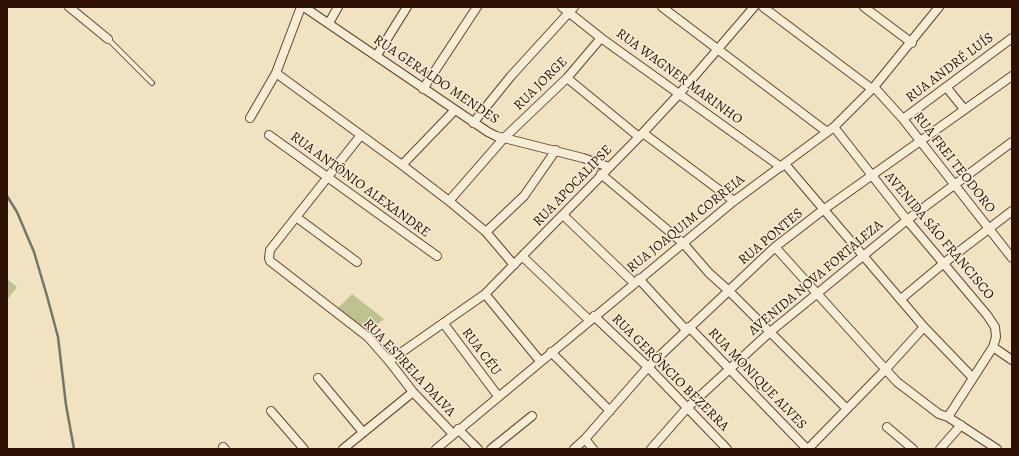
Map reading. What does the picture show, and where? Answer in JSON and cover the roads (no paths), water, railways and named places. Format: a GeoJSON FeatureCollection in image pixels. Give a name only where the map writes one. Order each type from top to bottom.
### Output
{"type":"FeatureCollection","features":[{"type":"Feature","properties":{"kind":"street"},"geometry":{"type":"LineString","coordinates":[[69,7],[108,39]]}},
{"type":"Feature","properties":{"kind":"street"},"geometry":{"type":"LineString","coordinates":[[250,118],[276,73],[301,7]]}},
{"type":"Feature","properties":{"kind":"street","name":"RUA GERALDO MENDES"},"geometry":{"type":"LineString","coordinates":[[304,7],[377,55],[473,123],[496,136],[556,150],[609,167]]}},
{"type":"Feature","properties":{"kind":"street"},"geometry":{"type":"LineString","coordinates":[[329,23],[338,7]]}},
{"type":"Feature","properties":{"kind":"street"},"geometry":{"type":"LineString","coordinates":[[377,55],[407,7]]}},
{"type":"Feature","properties":{"kind":"street"},"geometry":{"type":"LineString","coordinates":[[423,89],[477,7]]}},
{"type":"Feature","properties":{"kind":"street","name":"RUA WAGNER MARINHO"},"geometry":{"type":"LineString","coordinates":[[562,7],[572,10],[601,38],[783,165],[864,256],[924,327],[973,378]]}},
{"type":"Feature","properties":{"kind":"street","name":"AVENIDA SÃO FRANCISCO"},"geometry":{"type":"LineString","coordinates":[[662,7],[718,50],[830,130],[872,175],[907,220],[987,315],[995,327],[996,337],[993,347]]}},
{"type":"Feature","properties":{"kind":"street","name":"RUA APOCALIPSE"},"geometry":{"type":"LineString","coordinates":[[389,360],[444,324],[485,294],[680,94],[754,7]]}},
{"type":"Feature","properties":{"kind":"street","name":"RUA FREI TEODORO"},"geometry":{"type":"LineString","coordinates":[[763,7],[873,88],[903,119],[1012,258]]}},
{"type":"Feature","properties":{"kind":"street"},"geometry":{"type":"LineString","coordinates":[[864,7],[912,43]]}},
{"type":"Feature","properties":{"kind":"street","name":"RUA JOAQUIM CORREIA"},"geometry":{"type":"LineString","coordinates":[[436,449],[734,201],[830,130],[873,88],[912,43],[939,7]]}},
{"type":"Feature","properties":{"kind":"street"},"geometry":{"type":"LineString","coordinates":[[473,123],[511,76],[572,10]]}},
{"type":"Feature","properties":{"kind":"street","name":"RUA JORGE"},"geometry":{"type":"LineString","coordinates":[[449,201],[504,138],[567,78],[601,38]]}},
{"type":"Feature","properties":{"kind":"street","name":"RUA ANDRÉ LUÍS"},"geometry":{"type":"LineString","coordinates":[[903,119],[947,88],[1012,38]]}},
{"type":"Feature","properties":{"kind":"street"},"geometry":{"type":"LineString","coordinates":[[276,73],[449,201],[486,232],[514,265]]}},
{"type":"Feature","properties":{"kind":"street","name":"RUA PONTES"},"geometry":{"type":"LineString","coordinates":[[574,449],[585,439],[648,367],[775,247],[823,210],[1012,76]]}},
{"type":"Feature","properties":{"kind":"street"},"geometry":{"type":"LineString","coordinates":[[567,78],[641,135],[734,201]]}},
{"type":"Feature","properties":{"kind":"street"},"geometry":{"type":"LineString","coordinates":[[947,88],[964,109]]}},
{"type":"Feature","properties":{"kind":"street"},"geometry":{"type":"LineString","coordinates":[[402,165],[454,110]]}},
{"type":"Feature","properties":{"kind":"street","name":"RUA ANTÔNIO ALEXANDRE"},"geometry":{"type":"LineString","coordinates":[[269,135],[437,256]]}},
{"type":"Feature","properties":{"kind":"street"},"geometry":{"type":"LineString","coordinates":[[357,262],[296,217],[361,135]]}},
{"type":"Feature","properties":{"kind":"street","name":"AVENIDA NOVA FORTALEZA"},"geometry":{"type":"LineString","coordinates":[[651,449],[687,408],[770,332],[907,220],[1012,142]]}},
{"type":"Feature","properties":{"kind":"street"},"geometry":{"type":"LineString","coordinates":[[486,232],[524,196],[556,150]]}},
{"type":"Feature","properties":{"kind":"street"},"geometry":{"type":"LineString","coordinates":[[601,174],[683,244],[709,273],[729,291],[847,409]]}},
{"type":"Feature","properties":{"kind":"street"},"geometry":{"type":"LineString","coordinates":[[901,299],[944,263],[1012,211]]}},
{"type":"Feature","properties":{"kind":"street","name":"RUA MONIQUE ALVES"},"geometry":{"type":"LineString","coordinates":[[563,215],[688,329],[807,449]]}},
{"type":"Feature","properties":{"kind":"street","name":"RUA ESTRELA DALVA"},"geometry":{"type":"LineString","coordinates":[[296,217],[270,250],[270,262],[356,327],[389,360],[413,392],[456,432],[478,449]]}},
{"type":"Feature","properties":{"kind":"street"},"geometry":{"type":"LineString","coordinates":[[775,247],[885,370],[916,398],[939,414],[948,417],[998,449]]}},
{"type":"Feature","properties":{"kind":"street","name":"RUA GERÔNCIO BEZERRA"},"geometry":{"type":"LineString","coordinates":[[522,257],[648,367],[727,449]]}},
{"type":"Feature","properties":{"kind":"street"},"geometry":{"type":"LineString","coordinates":[[485,294],[540,361]]}},
{"type":"Feature","properties":{"kind":"street","name":"RUA CÉU"},"geometry":{"type":"LineString","coordinates":[[444,324],[498,396]]}},
{"type":"Feature","properties":{"kind":"street"},"geometry":{"type":"LineString","coordinates":[[807,449],[885,370],[924,327]]}},
{"type":"Feature","properties":{"kind":"street"},"geometry":{"type":"LineString","coordinates":[[948,417],[993,347],[1012,360]]}},
{"type":"Feature","properties":{"kind":"street"},"geometry":{"type":"LineString","coordinates":[[551,352],[610,411]]}},
{"type":"Feature","properties":{"kind":"street"},"geometry":{"type":"LineString","coordinates":[[318,378],[362,431]]}},
{"type":"Feature","properties":{"kind":"street"},"geometry":{"type":"LineString","coordinates":[[343,449],[362,431],[413,392]]}},
{"type":"Feature","properties":{"kind":"street"},"geometry":{"type":"LineString","coordinates":[[271,411],[304,449]]}},
{"type":"Feature","properties":{"kind":"street"},"geometry":{"type":"LineString","coordinates":[[491,449],[532,416]]}},
{"type":"Feature","properties":{"kind":"street"},"geometry":{"type":"LineString","coordinates":[[940,449],[961,425]]}},
{"type":"Feature","properties":{"kind":"street"},"geometry":{"type":"LineString","coordinates":[[887,427],[913,449]]}},
{"type":"Feature","properties":{"kind":"street"},"geometry":{"type":"LineString","coordinates":[[585,439],[593,449]]}},
{"type":"Feature","properties":{"kind":"lane"},"geometry":{"type":"LineString","coordinates":[[108,39],[152,83]]}},
{"type":"Feature","properties":{"kind":"waterway"},"geometry":{"type":"LineString","coordinates":[[7,196],[17,212],[34,252],[58,337],[66,405],[74,449]]}}]}
